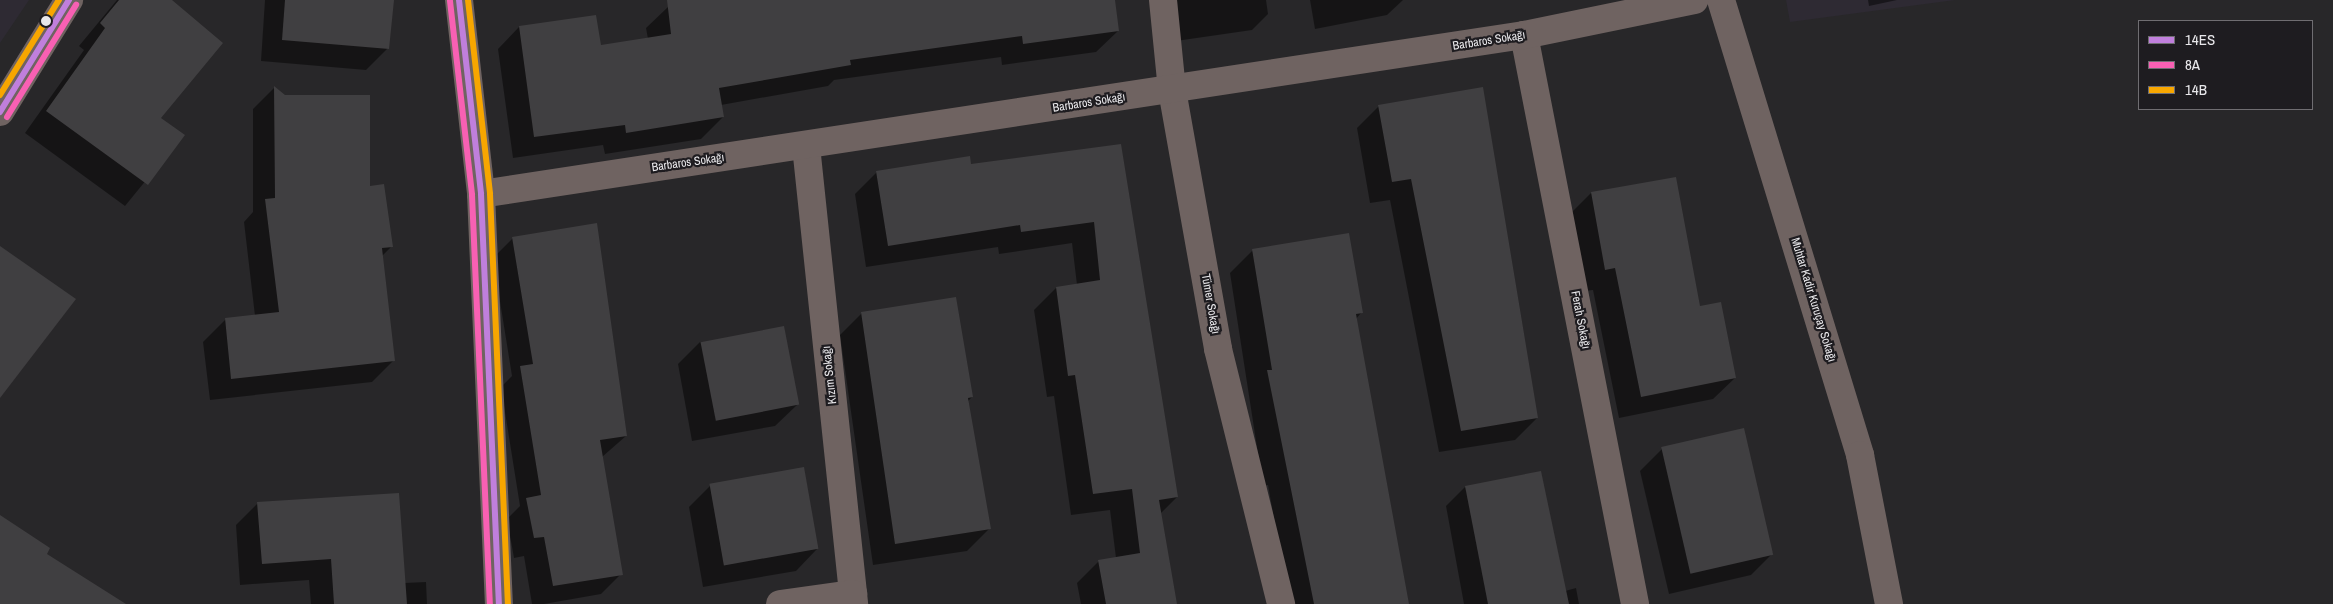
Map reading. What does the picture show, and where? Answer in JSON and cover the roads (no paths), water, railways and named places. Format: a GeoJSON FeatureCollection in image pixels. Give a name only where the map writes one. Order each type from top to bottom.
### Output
{"type":"FeatureCollection","features":[{"type":"Feature","properties":{"kind":"street"},"geometry":{"type":"LineString","coordinates":[[0,112],[69,0]]}},
{"type":"Feature","properties":{"kind":"street"},"geometry":{"type":"LineString","coordinates":[[460,0],[481,194],[499,604]]}},
{"type":"Feature","properties":{"kind":"street","name":"Tümer Sokağı"},"geometry":{"type":"LineString","coordinates":[[1162,0],[1172,90],[1218,349],[1281,604]]}},
{"type":"Feature","properties":{"kind":"street","name":"Barbaros Sokağı"},"geometry":{"type":"LineString","coordinates":[[481,194],[806,146],[1524,35],[1694,0]]}},
{"type":"Feature","properties":{"kind":"street","name":"Muhtar Kadir Kuruçay Sokağı"},"geometry":{"type":"LineString","coordinates":[[1721,0],[1860,455],[1889,604]]}},
{"type":"Feature","properties":{"kind":"street","name":"Ferah Sokağı"},"geometry":{"type":"LineString","coordinates":[[1524,35],[1635,604]]}},
{"type":"Feature","properties":{"kind":"street","name":"Kızım Sokağı"},"geometry":{"type":"LineString","coordinates":[[806,146],[854,599]]}},
{"type":"Feature","properties":{"kind":"street"},"geometry":{"type":"LineString","coordinates":[[780,604],[854,599]]}}]}
